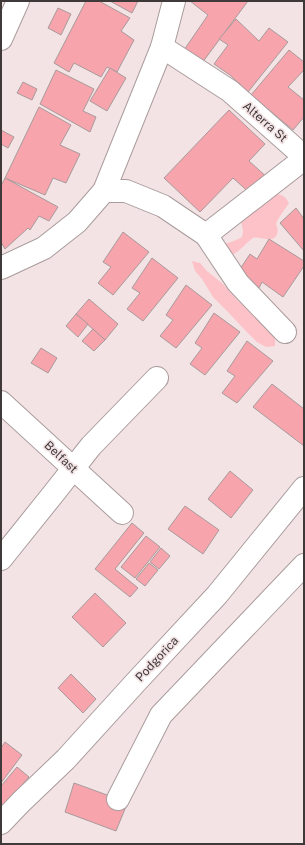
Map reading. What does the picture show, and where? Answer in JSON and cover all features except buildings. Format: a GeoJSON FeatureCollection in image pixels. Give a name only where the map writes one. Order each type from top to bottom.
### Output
{"type":"FeatureCollection","features":[{"type":"Feature","properties":{"kind":"street"},"geometry":{"type":"LineString","coordinates":[[1,39],[18,1]]}},
{"type":"Feature","properties":{"kind":"street"},"geometry":{"type":"LineString","coordinates":[[1,268],[44,248],[77,222],[104,191],[162,47],[174,1]]}},
{"type":"Feature","properties":{"kind":"street","name":"Alterra St"},"geometry":{"type":"LineString","coordinates":[[162,47],[230,91],[300,153],[301,157],[300,162],[206,235]]}},
{"type":"Feature","properties":{"kind":"street"},"geometry":{"type":"LineString","coordinates":[[104,191],[126,191],[163,206],[206,235],[238,282],[285,332]]}},
{"type":"Feature","properties":{"kind":"street"},"geometry":{"type":"LineString","coordinates":[[1,559],[91,446],[157,378]]}},
{"type":"Feature","properties":{"kind":"street","name":"Belfast"},"geometry":{"type":"LineString","coordinates":[[1,402],[122,513]]}},
{"type":"Feature","properties":{"kind":"street","name":"Podgorica"},"geometry":{"type":"LineString","coordinates":[[1,823],[66,759],[217,595],[304,488]]}},
{"type":"Feature","properties":{"kind":"street"},"geometry":{"type":"LineString","coordinates":[[118,799],[161,715],[304,565]]}},
{"type":"Feature","properties":{"kind":"shaded area"},"geometry":{"type":"Polygon","coordinates":[[[277,194],[287,199],[289,203],[276,224],[278,231],[276,237],[272,239],[253,238],[236,253],[228,257],[223,245],[242,237],[243,231],[241,221],[277,194]]]}},
{"type":"Feature","properties":{"kind":"shaded area"},"geometry":{"type":"Polygon","coordinates":[[[192,261],[200,263],[223,284],[238,301],[262,319],[275,336],[275,346],[266,347],[257,342],[242,327],[213,297],[202,279],[195,271],[192,261]]]}}]}
